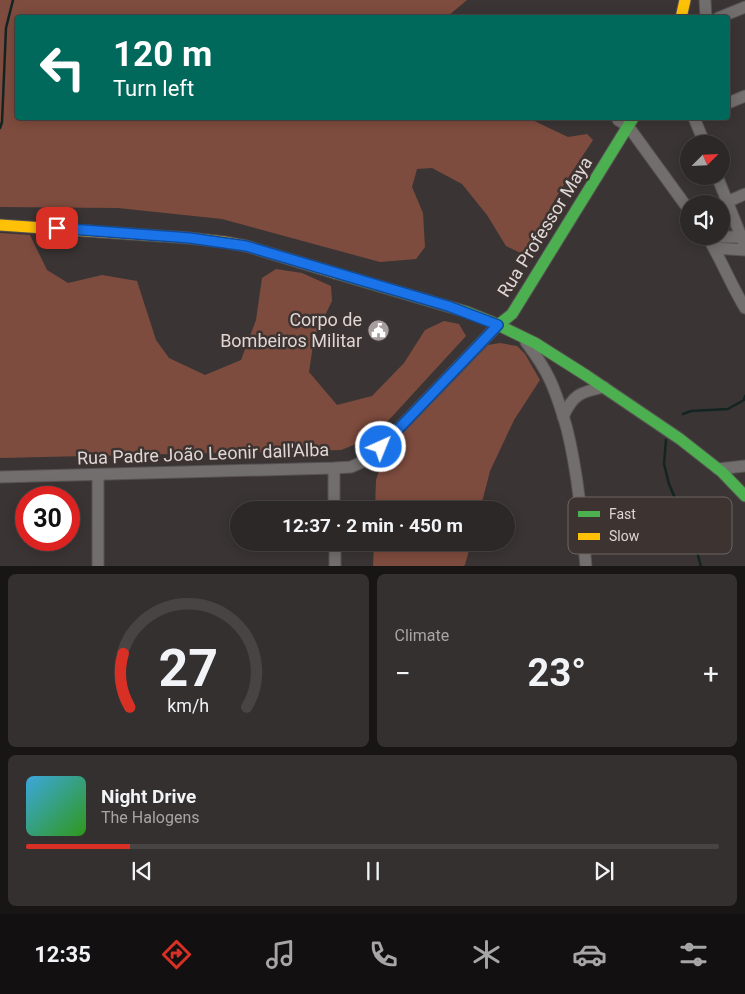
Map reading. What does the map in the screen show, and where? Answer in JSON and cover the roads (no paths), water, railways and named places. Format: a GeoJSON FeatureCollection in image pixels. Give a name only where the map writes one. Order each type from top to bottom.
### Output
{"type":"FeatureCollection","features":[{"type":"Feature","properties":{"kind":"main road"},"geometry":{"type":"LineString","coordinates":[[681,15],[685,0]]}},
{"type":"Feature","properties":{"kind":"main road","name":"Rua Professor Maya"},"geometry":{"type":"LineString","coordinates":[[498,325],[512,314],[625,120]]}},
{"type":"Feature","properties":{"kind":"main road"},"geometry":{"type":"LineString","coordinates":[[0,224],[190,238],[246,246],[448,306],[498,325],[563,361],[674,434],[718,469],[745,496]]}},
{"type":"Feature","properties":{"kind":"street"},"geometry":{"type":"LineString","coordinates":[[705,0],[706,15]]}},
{"type":"Feature","properties":{"kind":"street"},"geometry":{"type":"LineString","coordinates":[[725,15],[745,7]]}},
{"type":"Feature","properties":{"kind":"street"},"geometry":{"type":"LineString","coordinates":[[730,102],[745,96]]}},
{"type":"Feature","properties":{"kind":"street"},"geometry":{"type":"LineString","coordinates":[[625,120],[680,197]]}},
{"type":"Feature","properties":{"kind":"street"},"geometry":{"type":"LineString","coordinates":[[695,120],[701,135]]}},
{"type":"Feature","properties":{"kind":"street"},"geometry":{"type":"LineString","coordinates":[[730,201],[745,194]]}},
{"type":"Feature","properties":{"kind":"street"},"geometry":{"type":"LineString","coordinates":[[730,209],[744,244]]}},
{"type":"Feature","properties":{"kind":"street"},"geometry":{"type":"LineString","coordinates":[[730,241],[744,244]]}},
{"type":"Feature","properties":{"kind":"street"},"geometry":{"type":"LineString","coordinates":[[714,248],[744,244]]}},
{"type":"Feature","properties":{"kind":"street"},"geometry":{"type":"LineString","coordinates":[[712,245],[745,308]]}},
{"type":"Feature","properties":{"kind":"street","name":"Rua Padre João Leonir dall'Alba"},"geometry":{"type":"LineString","coordinates":[[0,477],[350,467],[366,459],[381,447],[498,325]]}},
{"type":"Feature","properties":{"kind":"street"},"geometry":{"type":"LineString","coordinates":[[522,337],[539,360],[555,391],[572,450],[579,497]]}},
{"type":"Feature","properties":{"kind":"street"},"geometry":{"type":"LineString","coordinates":[[563,417],[569,404],[577,396],[586,391],[604,388]]}},
{"type":"Feature","properties":{"kind":"street"},"geometry":{"type":"LineString","coordinates":[[718,469],[745,466]]}},
{"type":"Feature","properties":{"kind":"street"},"geometry":{"type":"LineString","coordinates":[[334,468],[334,501]]}},
{"type":"Feature","properties":{"kind":"street"},"geometry":{"type":"LineString","coordinates":[[98,475],[98,566]]}},
{"type":"Feature","properties":{"kind":"street"},"geometry":{"type":"LineString","coordinates":[[335,551],[335,566]]}},
{"type":"Feature","properties":{"kind":"waterway"},"geometry":{"type":"LineString","coordinates":[[0,128],[2,122],[6,28],[13,0]]}},
{"type":"Feature","properties":{"kind":"waterway"},"geometry":{"type":"LineString","coordinates":[[683,414],[691,411],[728,409],[744,400],[745,396]]}},
{"type":"Feature","properties":{"kind":"waterway"},"geometry":{"type":"LineString","coordinates":[[666,440],[664,464],[675,497]]}},
{"type":"Feature","properties":{"kind":"waterway"},"geometry":{"type":"LineString","coordinates":[[698,554],[701,566]]}},
{"type":"Feature","properties":{"kind":"place","name":"Corpo de Bombeiros Militar"},"geometry":{"type":"Point","coordinates":[378,330]}}]}
